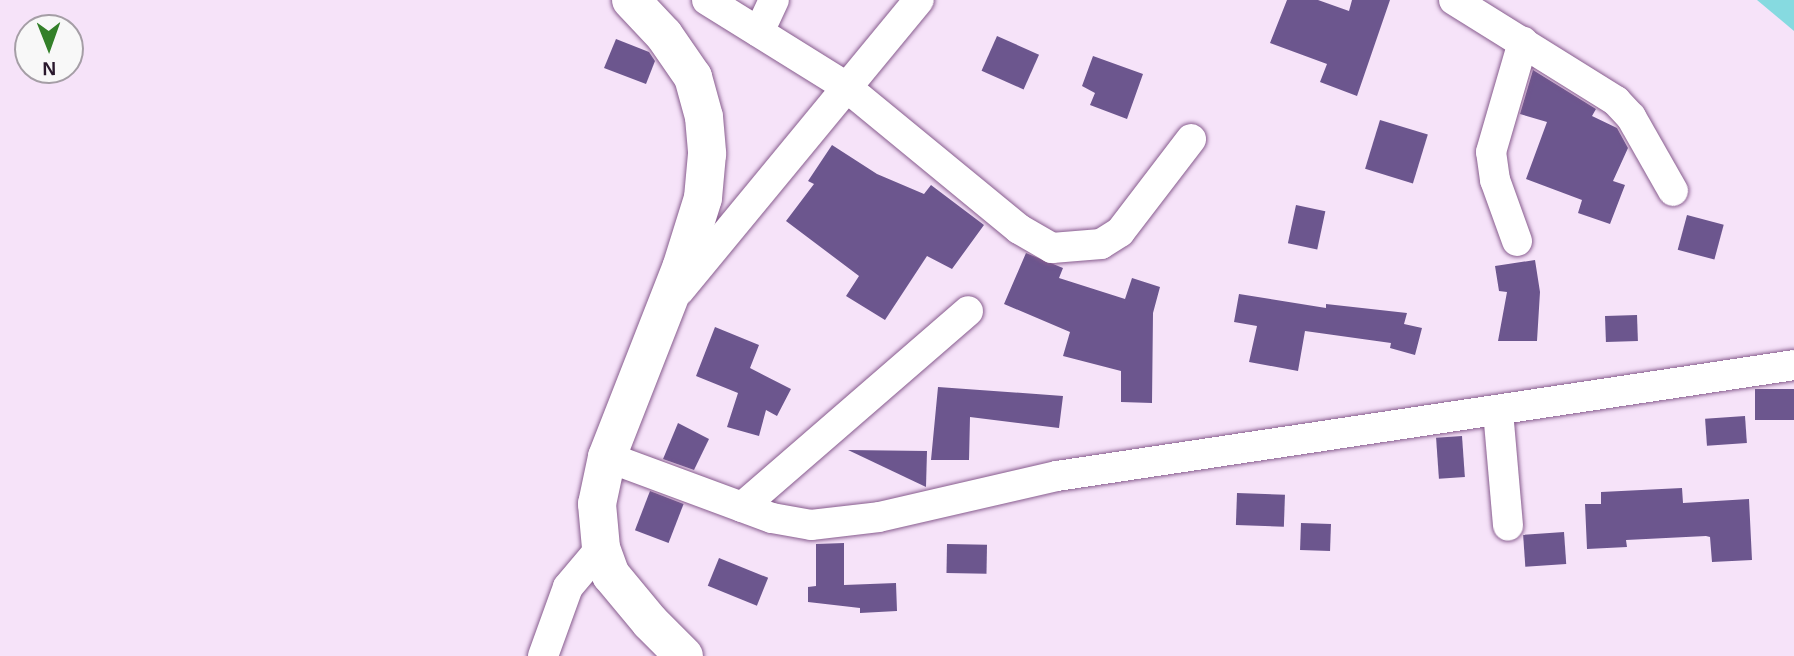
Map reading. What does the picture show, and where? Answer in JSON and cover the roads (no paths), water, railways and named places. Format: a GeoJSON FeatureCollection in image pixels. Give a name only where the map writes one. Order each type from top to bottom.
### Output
{"type":"FeatureCollection","features":[{"type":"Feature","properties":{"kind":"street"},"geometry":{"type":"LineString","coordinates":[[631,0],[664,34],[694,77],[704,117],[703,198],[666,307],[607,457],[597,504],[601,548],[611,575],[684,656]]}},
{"type":"Feature","properties":{"kind":"street"},"geometry":{"type":"LineString","coordinates":[[707,0],[845,86],[1019,229],[1052,248],[1101,244],[1120,232],[1191,139]]}},
{"type":"Feature","properties":{"kind":"street"},"geometry":{"type":"LineString","coordinates":[[759,32],[774,0]]}},
{"type":"Feature","properties":{"kind":"street"},"geometry":{"type":"LineString","coordinates":[[666,307],[845,86],[919,0]]}},
{"type":"Feature","properties":{"kind":"street"},"geometry":{"type":"LineString","coordinates":[[1454,0],[1616,101],[1631,117],[1673,191]]}},
{"type":"Feature","properties":{"kind":"street"},"geometry":{"type":"LineString","coordinates":[[1517,241],[1495,180],[1491,152],[1523,42]]}},
{"type":"Feature","properties":{"kind":"street"},"geometry":{"type":"LineString","coordinates":[[742,507],[968,311]]}},
{"type":"Feature","properties":{"kind":"street"},"geometry":{"type":"LineString","coordinates":[[607,457],[742,507],[811,525],[841,522],[1058,476],[1794,365]]}},
{"type":"Feature","properties":{"kind":"street"},"geometry":{"type":"LineString","coordinates":[[1498,411],[1508,526]]}},
{"type":"Feature","properties":{"kind":"street"},"geometry":{"type":"LineString","coordinates":[[543,656],[563,596],[601,548]]}}]}
